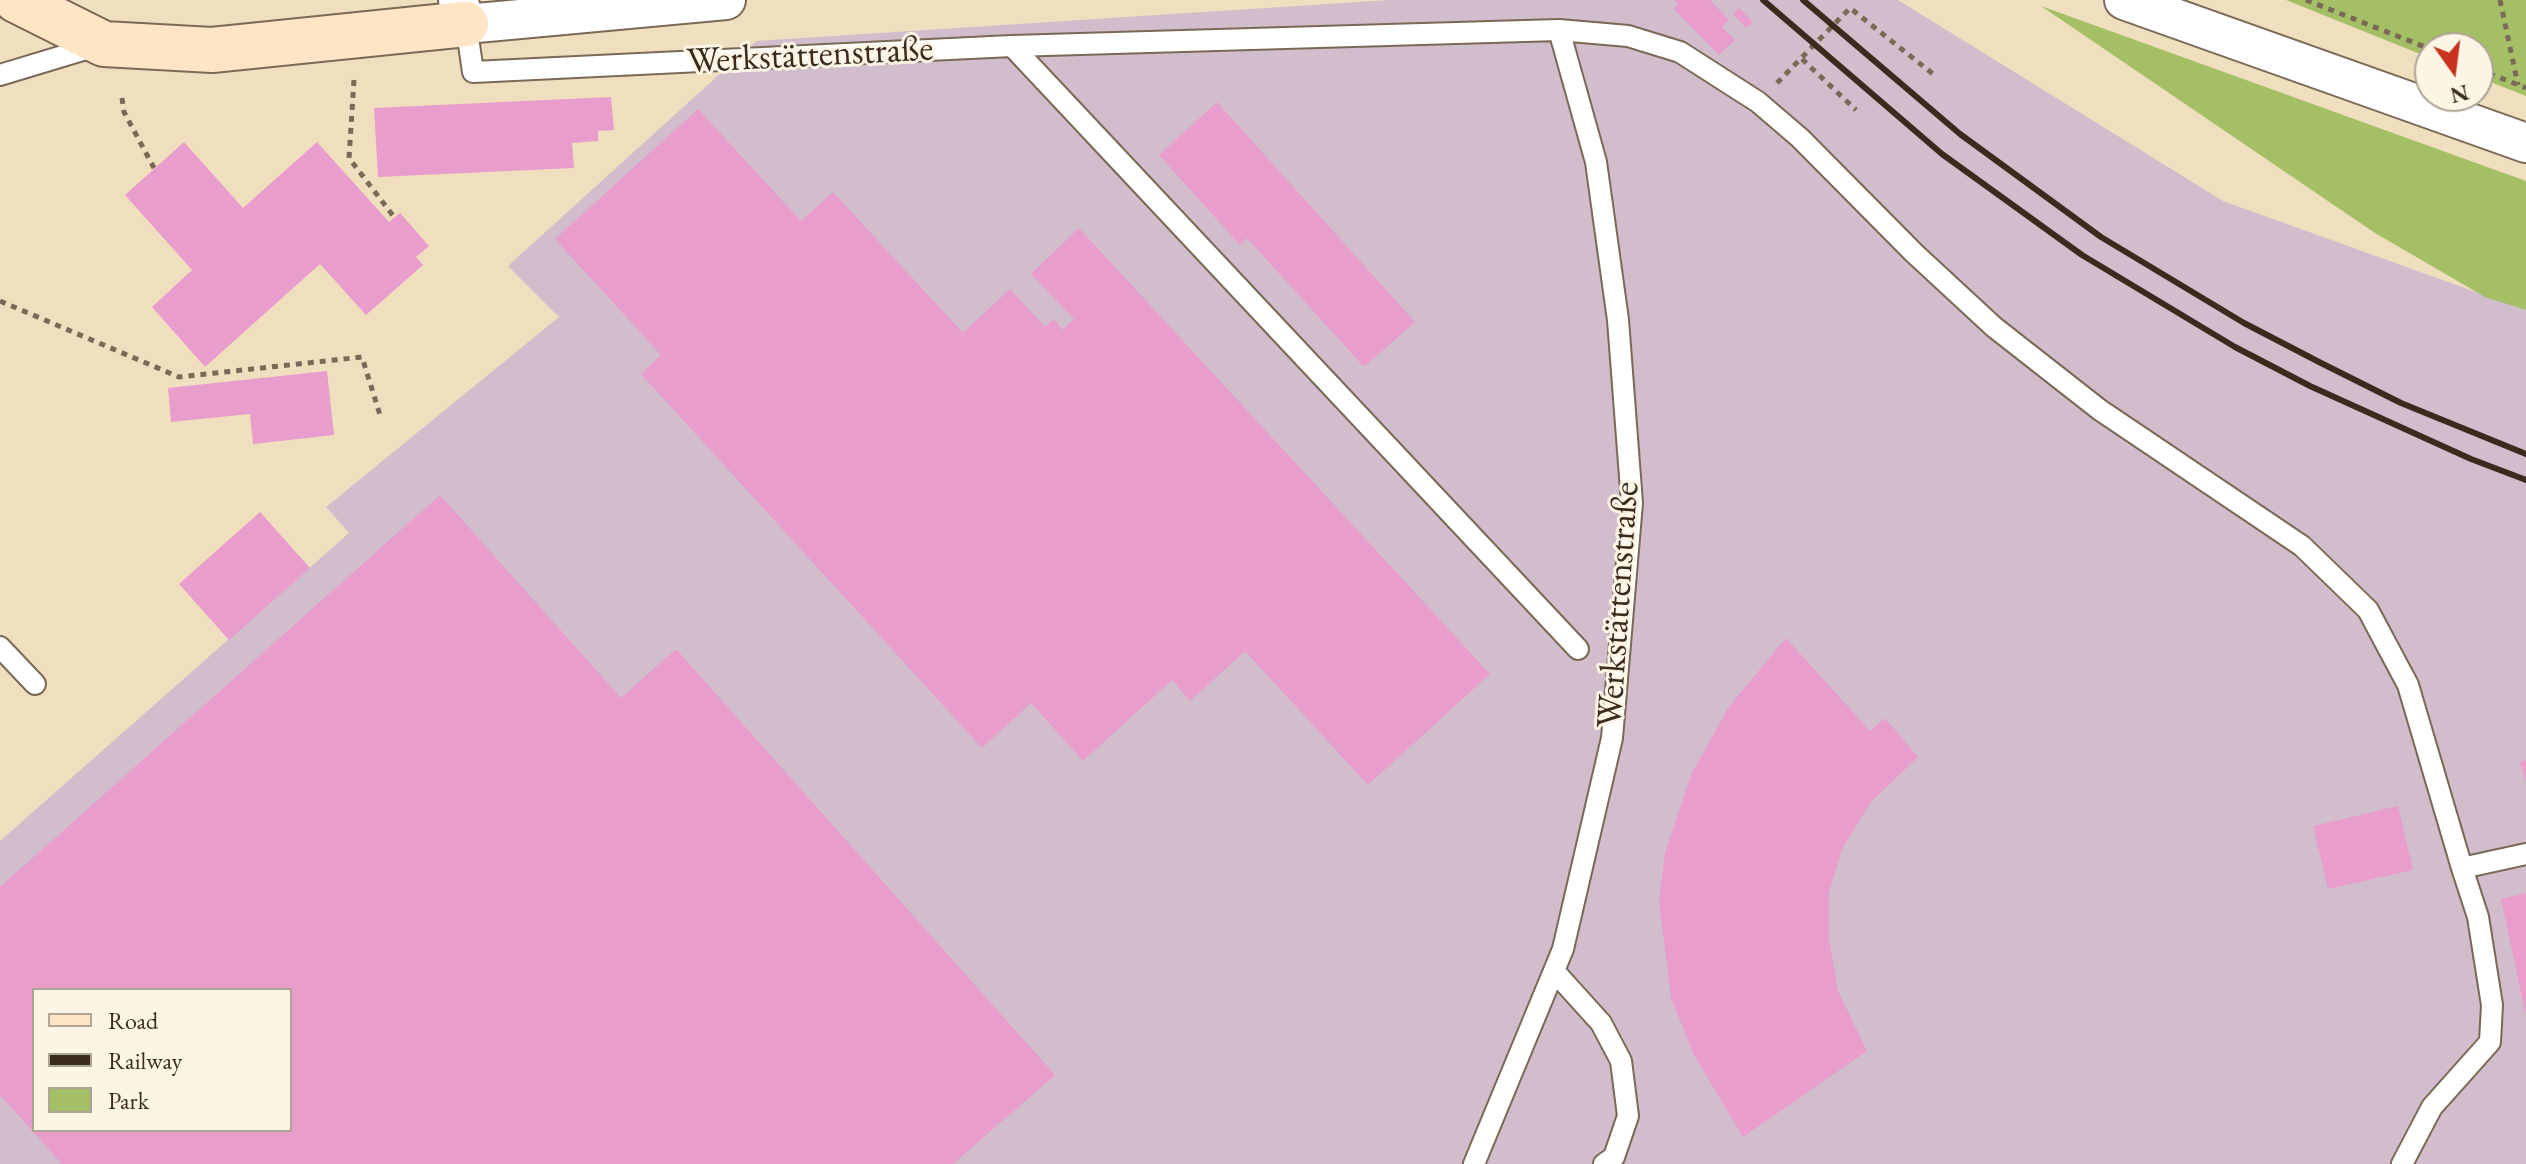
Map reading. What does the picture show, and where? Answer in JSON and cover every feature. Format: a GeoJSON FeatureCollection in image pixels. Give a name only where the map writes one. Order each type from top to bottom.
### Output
{"type":"FeatureCollection","features":[{"type":"Feature","properties":{"kind":"street"},"geometry":{"type":"LineString","coordinates":[[16,0],[104,44],[212,50],[462,12],[553,16],[726,0]]}},
{"type":"Feature","properties":{"kind":"street"},"geometry":{"type":"LineString","coordinates":[[2124,0],[2526,143]]}},
{"type":"Feature","properties":{"kind":"lane","name":"Werkstättenstraße"},"geometry":{"type":"LineString","coordinates":[[462,12],[473,72],[1012,46],[1559,30],[1628,36],[1680,52],[1758,102],[1800,138],[1914,253],[1994,327],[2100,410],[2302,546],[2368,610],[2408,685],[2478,917],[2492,1005],[2490,1042],[2432,1107],[2415,1135],[2404,1164]]}},
{"type":"Feature","properties":{"kind":"lane","name":"Werkstättenstraße"},"geometry":{"type":"LineString","coordinates":[[1481,1162],[1563,949],[1612,738],[1632,503],[1618,320],[1596,162],[1559,30]]}},
{"type":"Feature","properties":{"kind":"lane"},"geometry":{"type":"LineString","coordinates":[[0,75],[104,44]]}},
{"type":"Feature","properties":{"kind":"lane"},"geometry":{"type":"LineString","coordinates":[[1012,46],[1578,649]]}},
{"type":"Feature","properties":{"kind":"lane"},"geometry":{"type":"LineString","coordinates":[[0,647],[35,684]]}},
{"type":"Feature","properties":{"kind":"lane"},"geometry":{"type":"LineString","coordinates":[[2462,868],[2526,854]]}},
{"type":"Feature","properties":{"kind":"lane"},"geometry":{"type":"LineString","coordinates":[[1554,971],[1601,1023],[1621,1061],[1628,1116],[1614,1157],[1604,1164]]}},
{"type":"Feature","properties":{"kind":"path"},"geometry":{"type":"LineString","coordinates":[[2306,0],[2414,43]]}},
{"type":"Feature","properties":{"kind":"path"},"geometry":{"type":"LineString","coordinates":[[2500,0],[2518,85]]}},
{"type":"Feature","properties":{"kind":"path"},"geometry":{"type":"LineString","coordinates":[[1758,102],[1850,8],[1933,74]]}},
{"type":"Feature","properties":{"kind":"path"},"geometry":{"type":"LineString","coordinates":[[1802,59],[1856,110]]}},
{"type":"Feature","properties":{"kind":"path"},"geometry":{"type":"LineString","coordinates":[[2494,75],[2526,88]]}},
{"type":"Feature","properties":{"kind":"path"},"geometry":{"type":"LineString","coordinates":[[354,80],[349,158],[394,217]]}},
{"type":"Feature","properties":{"kind":"path"},"geometry":{"type":"LineString","coordinates":[[122,98],[124,112],[154,168]]}},
{"type":"Feature","properties":{"kind":"path"},"geometry":{"type":"LineString","coordinates":[[0,301],[179,377],[362,357],[380,415]]}},
{"type":"Feature","properties":{"kind":"shaded area"},"geometry":{"type":"Polygon","coordinates":[[[1389,0],[1898,0],[2223,201],[2526,310],[2526,1164],[0,1164],[0,841],[349,533],[326,507],[559,317],[508,266],[756,41],[1389,0]]]}},
{"type":"Feature","properties":{"kind":"green space"},"geometry":{"type":"Polygon","coordinates":[[[2286,0],[2526,0],[2526,96],[2494,83],[2494,32],[2414,32],[2414,52],[2286,0]]]}},
{"type":"Feature","properties":{"kind":"green space"},"geometry":{"type":"Polygon","coordinates":[[[2041,6],[2526,181],[2526,310],[2485,297],[2375,233],[2041,6]]]}},
{"type":"Feature","properties":{"kind":"building"},"geometry":{"type":"Polygon","coordinates":[[[1674,0],[1710,0],[1729,20],[1722,27],[1735,40],[1719,55],[1674,9],[1678,4],[1674,0]]]}},
{"type":"Feature","properties":{"kind":"building"},"geometry":{"type":"Polygon","coordinates":[[[1739,8],[1753,22],[1746,28],[1733,14],[1739,8]]]}},
{"type":"Feature","properties":{"kind":"building"},"geometry":{"type":"Polygon","coordinates":[[[611,97],[614,130],[598,131],[598,141],[572,143],[574,168],[378,177],[374,108],[611,97]]]}},
{"type":"Feature","properties":{"kind":"building"},"geometry":{"type":"Polygon","coordinates":[[[1217,102],[1415,322],[1364,367],[1247,238],[1240,245],[1159,155],[1217,102]]]}},
{"type":"Feature","properties":{"kind":"building"},"geometry":{"type":"Polygon","coordinates":[[[698,109],[801,221],[833,192],[963,333],[1010,289],[1045,327],[1054,319],[1063,330],[1074,319],[1031,274],[1079,228],[1490,674],[1368,785],[1245,651],[1190,701],[1172,680],[1083,761],[1031,703],[982,748],[641,374],[661,355],[555,239],[698,109]]]}},
{"type":"Feature","properties":{"kind":"building"},"geometry":{"type":"Polygon","coordinates":[[[184,142],[243,208],[317,142],[389,222],[400,213],[429,246],[416,257],[423,265],[366,315],[320,264],[205,367],[152,307],[192,270],[125,195],[184,142]]]}},
{"type":"Feature","properties":{"kind":"building"},"geometry":{"type":"Polygon","coordinates":[[[327,371],[334,435],[253,444],[250,414],[171,422],[168,388],[327,371]]]}},
{"type":"Feature","properties":{"kind":"building"},"geometry":{"type":"Polygon","coordinates":[[[440,495],[621,698],[676,649],[1055,1075],[953,1164],[62,1164],[33,1132],[292,1132],[292,988],[32,988],[32,1131],[0,1095],[0,887],[440,495]]]}},
{"type":"Feature","properties":{"kind":"building"},"geometry":{"type":"Polygon","coordinates":[[[260,512],[310,568],[229,640],[179,584],[260,512]]]}},
{"type":"Feature","properties":{"kind":"building"},"geometry":{"type":"Polygon","coordinates":[[[1786,638],[1870,731],[1885,718],[1918,757],[1871,802],[1842,849],[1829,893],[1829,939],[1838,991],[1867,1051],[1743,1137],[1694,1055],[1671,998],[1659,902],[1665,853],[1691,775],[1728,708],[1786,638]]]}},
{"type":"Feature","properties":{"kind":"building"},"geometry":{"type":"Polygon","coordinates":[[[2526,760],[2526,781],[2525,781],[2520,762],[2526,760]]]}},
{"type":"Feature","properties":{"kind":"building"},"geometry":{"type":"Polygon","coordinates":[[[2398,806],[2413,870],[2328,889],[2313,826],[2398,806]]]}},
{"type":"Feature","properties":{"kind":"building"},"geometry":{"type":"Polygon","coordinates":[[[2526,893],[2526,1011],[2525,1012],[2501,899],[2526,893]]]}},
{"type":"Feature","properties":{"kind":"railway"},"geometry":{"type":"LineString","coordinates":[[1763,0],[1942,154],[2082,255],[2235,347],[2310,386],[2471,459],[2526,480]]}},
{"type":"Feature","properties":{"kind":"railway"},"geometry":{"type":"LineString","coordinates":[[1803,0],[1960,134],[2101,237],[2244,323],[2321,363],[2401,403],[2526,454]]}}]}
